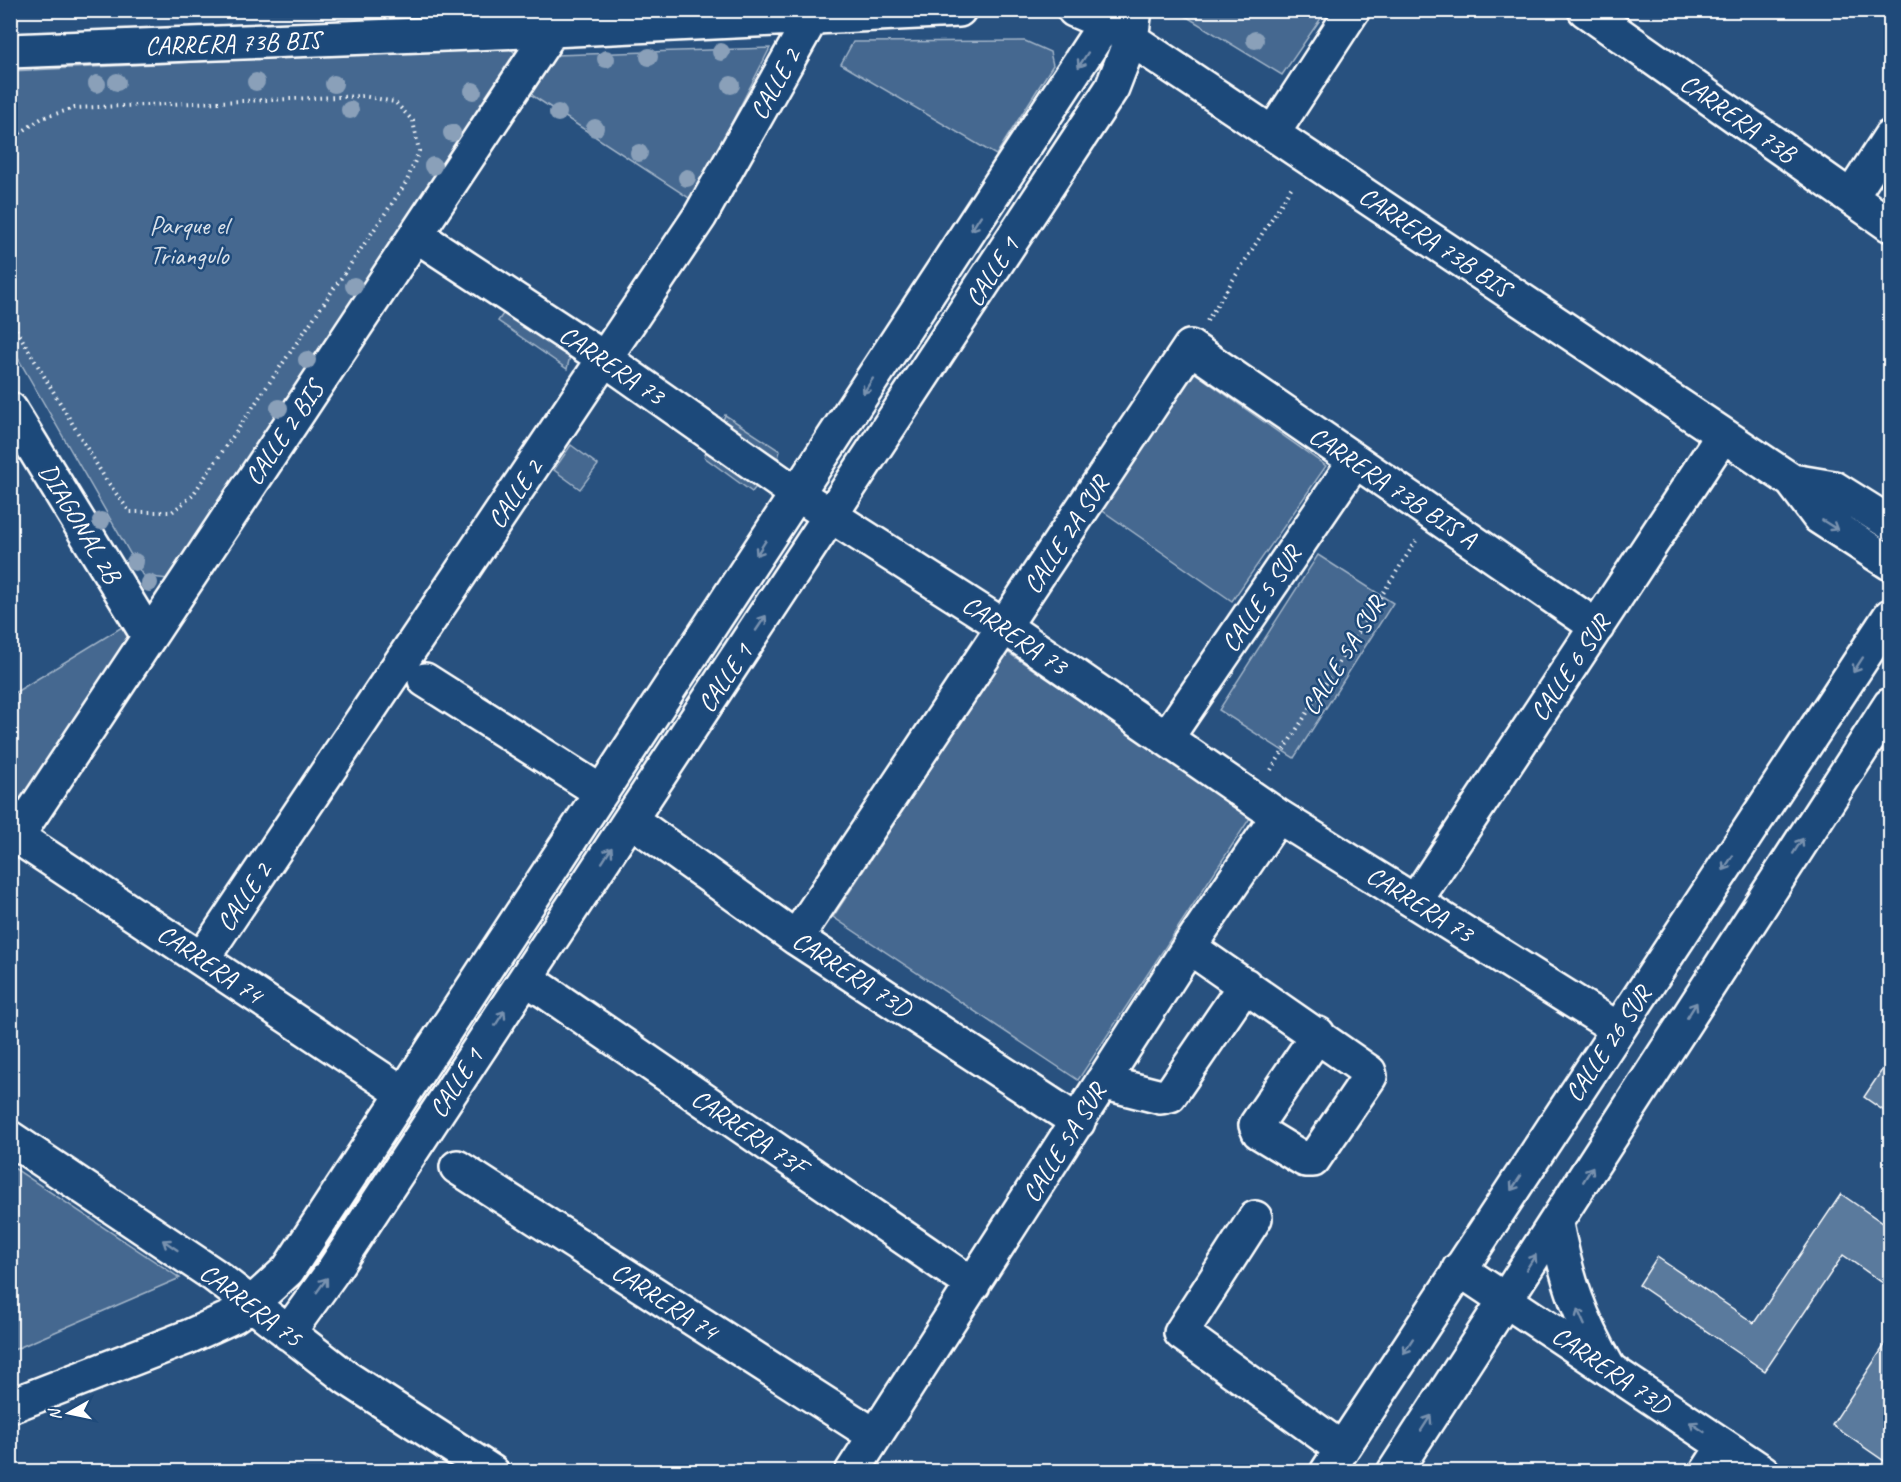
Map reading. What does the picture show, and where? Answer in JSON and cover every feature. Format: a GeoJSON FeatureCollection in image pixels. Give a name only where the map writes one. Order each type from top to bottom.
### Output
{"type":"FeatureCollection","features":[{"type":"Feature","properties":{"kind":"street","name":"CARRERA 73B BIS"},"geometry":{"type":"LineString","coordinates":[[10,51],[811,19],[959,10]]}},
{"type":"Feature","properties":{"kind":"street","name":"CARRERA 73B BIS"},"geometry":{"type":"LineString","coordinates":[[1074,10],[1122,21],[1273,133],[1792,481],[1819,517],[1890,563]]}},
{"type":"Feature","properties":{"kind":"street"},"geometry":{"type":"LineString","coordinates":[[1273,133],[1353,10]]}},
{"type":"Feature","properties":{"kind":"street","name":"CARRERA 73B"},"geometry":{"type":"LineString","coordinates":[[1585,10],[1890,225]]}},
{"type":"Feature","properties":{"kind":"street","name":"CALLE 2"},"geometry":{"type":"LineString","coordinates":[[202,959],[700,216],[811,19]]}},
{"type":"Feature","properties":{"kind":"street","name":"CALLE 1"},"geometry":{"type":"LineString","coordinates":[[10,1406],[188,1337],[251,1304],[288,1270],[797,494],[1122,21]]}},
{"type":"Feature","properties":{"kind":"street","name":"CALLE 1"},"geometry":{"type":"LineString","coordinates":[[288,1333],[332,1272],[1112,88],[1122,21]]}},
{"type":"Feature","properties":{"kind":"street","name":"CALLE 2 BIS"},"geometry":{"type":"LineString","coordinates":[[14,834],[149,637],[552,30]]}},
{"type":"Feature","properties":{"kind":"street"},"geometry":{"type":"LineString","coordinates":[[1851,197],[1890,137]]}},
{"type":"Feature","properties":{"kind":"street","name":"CARRERA 73"},"geometry":{"type":"LineString","coordinates":[[416,235],[605,359],[797,494],[1005,627],[1167,736],[1265,807],[1618,1029]]}},
{"type":"Feature","properties":{"kind":"street","name":"CARRERA 73B BIS A"},"geometry":{"type":"LineString","coordinates":[[1190,346],[1597,627]]}},
{"type":"Feature","properties":{"kind":"street","name":"CALLE 2A SUR"},"geometry":{"type":"LineString","coordinates":[[796,938],[1190,346]]}},
{"type":"Feature","properties":{"kind":"street","name":"DIAGONAL 2B"},"geometry":{"type":"LineString","coordinates":[[10,409],[149,637]]}},
{"type":"Feature","properties":{"kind":"street","name":"CALLE 6 SUR"},"geometry":{"type":"LineString","coordinates":[[1416,900],[1723,435]]}},
{"type":"Feature","properties":{"kind":"street","name":"CALLE 5 SUR"},"geometry":{"type":"LineString","coordinates":[[1167,736],[1355,461]]}},
{"type":"Feature","properties":{"kind":"street","name":"CARRERA 73B BIS"},"geometry":{"type":"LineString","coordinates":[[1792,481],[1834,488],[1890,523]]}},
{"type":"Feature","properties":{"kind":"street","name":"CALLE 26 SUR"},"geometry":{"type":"LineString","coordinates":[[1334,1460],[1890,616]]}},
{"type":"Feature","properties":{"kind":"street"},"geometry":{"type":"LineString","coordinates":[[425,680],[601,792]]}},
{"type":"Feature","properties":{"kind":"street","name":"CALLE 26 SUR"},"geometry":{"type":"LineString","coordinates":[[1394,1472],[1557,1224],[1759,904],[1890,705]]}},
{"type":"Feature","properties":{"kind":"street","name":"CALLE 5A SUR"},"geometry":{"type":"LineString","coordinates":[[852,1472],[1189,947],[1265,807]]}},
{"type":"Feature","properties":{"kind":"street","name":"CARRERA 73D"},"geometry":{"type":"LineString","coordinates":[[631,820],[796,938],[1078,1122]]}},
{"type":"Feature","properties":{"kind":"street","name":"CARRERA 74"},"geometry":{"type":"LineString","coordinates":[[14,834],[403,1093]]}},
{"type":"Feature","properties":{"kind":"street"},"geometry":{"type":"LineString","coordinates":[[520,914],[554,935]]}},
{"type":"Feature","properties":{"kind":"street"},"geometry":{"type":"LineString","coordinates":[[1189,947],[1318,1034]]}},
{"type":"Feature","properties":{"kind":"street","name":"CARRERA 73F"},"geometry":{"type":"LineString","coordinates":[[526,978],[973,1285]]}},
{"type":"Feature","properties":{"kind":"street"},"geometry":{"type":"LineString","coordinates":[[1102,1082],[1161,1097],[1170,1095],[1245,985]]}},
{"type":"Feature","properties":{"kind":"street","name":"CARRERA 75"},"geometry":{"type":"LineString","coordinates":[[10,1138],[214,1275],[347,1378],[492,1472]]}},
{"type":"Feature","properties":{"kind":"street","name":"CARRERA 74"},"geometry":{"type":"LineString","coordinates":[[457,1167],[874,1436]]}},
{"type":"Feature","properties":{"kind":"street"},"geometry":{"type":"LineString","coordinates":[[1255,1218],[1180,1333],[1334,1460]]}},
{"type":"Feature","properties":{"kind":"street"},"geometry":{"type":"LineString","coordinates":[[1557,1224],[1573,1298],[1609,1369]]}},
{"type":"Feature","properties":{"kind":"street","name":"CARRERA 73D"},"geometry":{"type":"LineString","coordinates":[[1459,1269],[1609,1369],[1716,1459],[1763,1472]]}},
{"type":"Feature","properties":{"kind":"path"},"geometry":{"type":"LineString","coordinates":[[10,140],[42,118],[75,108],[363,96],[395,102],[413,121],[419,150],[406,183],[192,496],[172,512],[130,512],[106,480],[10,319]]}},
{"type":"Feature","properties":{"kind":"path"},"geometry":{"type":"LineString","coordinates":[[1190,346],[1311,158]]}},
{"type":"Feature","properties":{"kind":"path","name":"CALLE 5A SUR"},"geometry":{"type":"LineString","coordinates":[[1265,807],[1433,514]]}},
{"type":"Feature","properties":{"kind":"green space"},"geometry":{"type":"Polygon","coordinates":[[[1177,11],[1326,11],[1282,75],[1177,11]]]}},
{"type":"Feature","properties":{"kind":"green space"},"geometry":{"type":"Polygon","coordinates":[[[1025,41],[1050,52],[1053,65],[996,155],[841,64],[853,42],[1025,41]]]}},
{"type":"Feature","properties":{"kind":"green space","name":"Parque el Triangulo"},"geometry":{"type":"Polygon","coordinates":[[[509,47],[520,58],[168,579],[143,576],[11,346],[10,71],[509,47]]]}},
{"type":"Feature","properties":{"kind":"green space"},"geometry":{"type":"Polygon","coordinates":[[[770,48],[692,200],[524,90],[556,55],[770,48]]]}},
{"type":"Feature","properties":{"kind":"green space"},"geometry":{"type":"Polygon","coordinates":[[[507,308],[570,356],[567,369],[498,321],[507,308]]]}},
{"type":"Feature","properties":{"kind":"green space"},"geometry":{"type":"Polygon","coordinates":[[[1195,373],[1326,466],[1232,601],[1100,509],[1195,373]]]}},
{"type":"Feature","properties":{"kind":"green space"},"geometry":{"type":"Polygon","coordinates":[[[725,415],[780,451],[778,458],[722,423],[725,415]]]}},
{"type":"Feature","properties":{"kind":"green space"},"geometry":{"type":"Polygon","coordinates":[[[571,445],[598,465],[580,489],[554,470],[571,445]]]}},
{"type":"Feature","properties":{"kind":"green space"},"geometry":{"type":"Polygon","coordinates":[[[708,448],[759,483],[752,492],[704,457],[708,448]]]}},
{"type":"Feature","properties":{"kind":"green space"},"geometry":{"type":"Polygon","coordinates":[[[1318,555],[1393,603],[1294,758],[1219,710],[1318,555]]]}},
{"type":"Feature","properties":{"kind":"green space"},"geometry":{"type":"Polygon","coordinates":[[[122,627],[134,645],[22,816],[11,809],[11,695],[122,627]]]}},
{"type":"Feature","properties":{"kind":"green space"},"geometry":{"type":"Polygon","coordinates":[[[1007,652],[1252,815],[1078,1080],[833,917],[1007,652]]]}},
{"type":"Feature","properties":{"kind":"green space"},"geometry":{"type":"Polygon","coordinates":[[[11,1166],[180,1278],[11,1351],[11,1166]]]}},
{"type":"Feature","properties":{"kind":"building"},"geometry":{"type":"Polygon","coordinates":[[[1890,1058],[1890,1115],[1864,1097],[1890,1058]]]}},
{"type":"Feature","properties":{"kind":"building"},"geometry":{"type":"Polygon","coordinates":[[[1841,1194],[1890,1228],[1890,1288],[1843,1255],[1765,1371],[1639,1285],[1657,1257],[1754,1323],[1841,1194]]]}},
{"type":"Feature","properties":{"kind":"building"},"geometry":{"type":"Polygon","coordinates":[[[1890,1337],[1890,1465],[1832,1425],[1890,1337]]]}}]}
